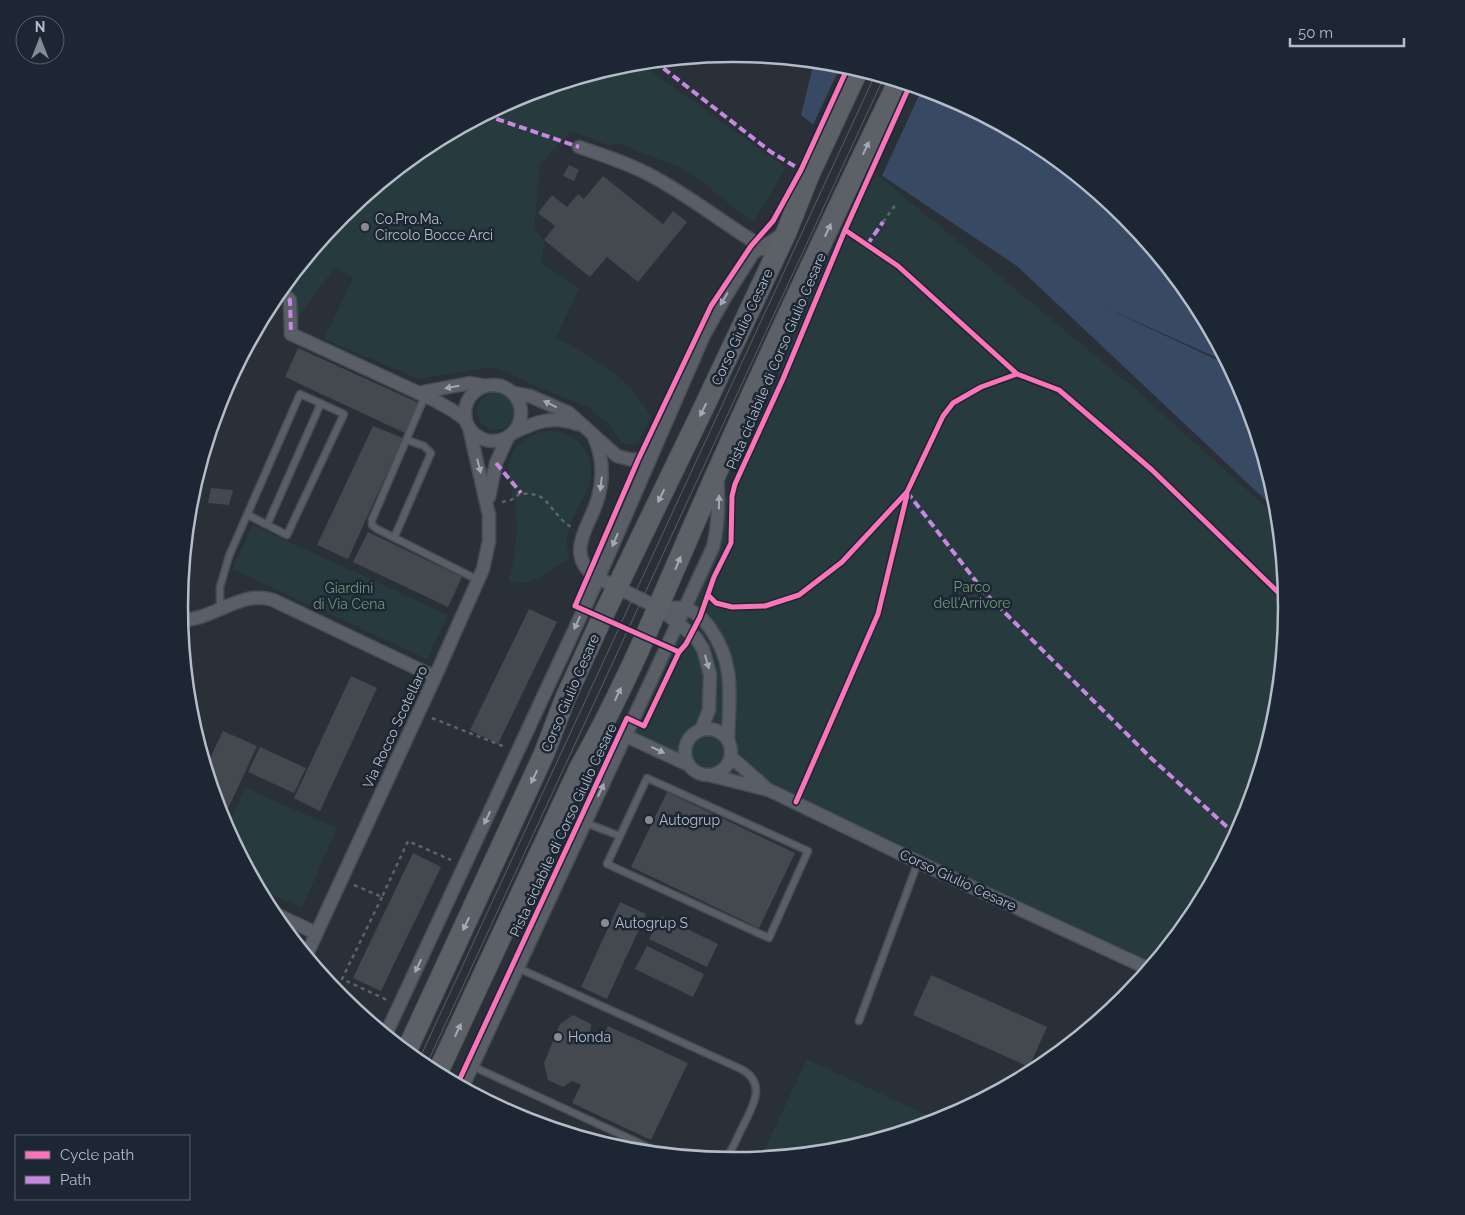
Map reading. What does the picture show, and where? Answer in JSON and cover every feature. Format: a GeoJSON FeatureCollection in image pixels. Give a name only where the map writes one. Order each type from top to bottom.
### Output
{"type":"FeatureCollection","features":[{"type":"Feature","properties":{"kind":"main road","name":"Corso Giulio Cesare"},"geometry":{"type":"LineString","coordinates":[[409,1046],[544,754],[565,699],[704,407],[769,251],[786,233],[810,173],[855,77]]}},
{"type":"Feature","properties":{"kind":"main road"},"geometry":{"type":"LineString","coordinates":[[440,1067],[574,778],[604,724],[659,608],[716,472],[895,87]]}},
{"type":"Feature","properties":{"kind":"street","name":"Corso Giulio Cesare"},"geometry":{"type":"LineString","coordinates":[[579,147],[618,160],[650,175],[769,251]]}},
{"type":"Feature","properties":{"kind":"street","name":"Corso Giulio Cesare"},"geometry":{"type":"LineString","coordinates":[[389,1030],[598,579],[704,335],[753,253],[769,251]]}},
{"type":"Feature","properties":{"kind":"street"},"geometry":{"type":"LineString","coordinates":[[286,296],[290,300],[291,334],[446,406],[468,424],[474,433],[486,440],[494,441],[531,424],[546,420],[562,420],[582,426]]}},
{"type":"Feature","properties":{"kind":"street"},"geometry":{"type":"LineString","coordinates":[[422,394],[470,384],[501,386],[513,393],[544,401],[569,413],[617,456],[632,460],[649,458]]}},
{"type":"Feature","properties":{"kind":"street"},"geometry":{"type":"LineString","coordinates":[[468,424],[465,413],[469,399],[474,393],[486,386]]}},
{"type":"Feature","properties":{"kind":"street"},"geometry":{"type":"LineString","coordinates":[[510,435],[518,427],[522,413],[521,406],[513,393]]}},
{"type":"Feature","properties":{"kind":"street","name":"Via Rocco Scotellaro"},"geometry":{"type":"LineString","coordinates":[[468,424],[488,505]]}},
{"type":"Feature","properties":{"kind":"street","name":"Via Rocco Scotellaro"},"geometry":{"type":"LineString","coordinates":[[309,950],[478,580],[485,561],[489,541],[488,505],[494,470],[510,435]]}},
{"type":"Feature","properties":{"kind":"street"},"geometry":{"type":"LineString","coordinates":[[594,437],[601,452],[601,481],[597,502],[583,532],[580,554],[587,569],[598,579],[659,608],[696,638],[707,662],[710,693],[709,710],[701,730]]}},
{"type":"Feature","properties":{"kind":"street"},"geometry":{"type":"LineString","coordinates":[[465,1082],[713,546],[719,500],[716,472]]}},
{"type":"Feature","properties":{"kind":"street"},"geometry":{"type":"LineString","coordinates":[[188,619],[196,619],[257,596],[269,598],[435,677]]}},
{"type":"Feature","properties":{"kind":"street"},"geometry":{"type":"LineString","coordinates":[[626,736],[689,765],[698,772],[710,775],[726,768],[731,757],[728,740],[729,677],[725,656],[718,640],[706,623],[694,612],[685,609],[659,608]]}},
{"type":"Feature","properties":{"kind":"street"},"geometry":{"type":"LineString","coordinates":[[689,765],[685,753],[688,742],[696,733],[701,730],[713,730],[719,732],[728,740]]}},
{"type":"Feature","properties":{"kind":"street","name":"Corso Giulio Cesare"},"geometry":{"type":"LineString","coordinates":[[731,757],[769,790]]}},
{"type":"Feature","properties":{"kind":"street","name":"Corso Giulio Cesare"},"geometry":{"type":"LineString","coordinates":[[710,775],[769,790],[918,862],[1143,966]]}},
{"type":"Feature","properties":{"kind":"street"},"geometry":{"type":"LineString","coordinates":[[286,919],[316,934]]}},
{"type":"Feature","properties":{"kind":"lane"},"geometry":{"type":"LineString","coordinates":[[220,610],[220,587],[224,572],[248,515],[300,394],[344,414],[287,535],[248,515]]}},
{"type":"Feature","properties":{"kind":"lane"},"geometry":{"type":"LineString","coordinates":[[422,394],[407,440],[372,520],[372,525],[377,530],[478,580]]}},
{"type":"Feature","properties":{"kind":"lane"},"geometry":{"type":"LineString","coordinates":[[267,525],[320,403]]}},
{"type":"Feature","properties":{"kind":"lane"},"geometry":{"type":"LineString","coordinates":[[394,538],[431,453],[424,446],[407,440]]}},
{"type":"Feature","properties":{"kind":"lane"},"geometry":{"type":"LineString","coordinates":[[647,778],[808,851],[769,938],[607,864],[620,836],[647,778]]}},
{"type":"Feature","properties":{"kind":"lane"},"geometry":{"type":"LineString","coordinates":[[586,822],[620,836]]}},
{"type":"Feature","properties":{"kind":"lane"},"geometry":{"type":"LineString","coordinates":[[858,1021],[918,862]]}},
{"type":"Feature","properties":{"kind":"lane"},"geometry":{"type":"LineString","coordinates":[[518,968],[741,1069],[748,1074],[754,1083],[756,1098],[730,1152]]}},
{"type":"Feature","properties":{"kind":"lane"},"geometry":{"type":"LineString","coordinates":[[472,1066],[643,1145]]}},
{"type":"Feature","properties":{"kind":"path"},"geometry":{"type":"LineString","coordinates":[[883,222],[896,204]]}},
{"type":"Feature","properties":{"kind":"path"},"geometry":{"type":"LineString","coordinates":[[488,505],[511,500],[521,493],[537,496],[546,502],[563,522],[583,532]]}},
{"type":"Feature","properties":{"kind":"path"},"geometry":{"type":"LineString","coordinates":[[418,713],[518,752]]}},
{"type":"Feature","properties":{"kind":"path"},"geometry":{"type":"LineString","coordinates":[[399,1006],[342,979],[408,841],[465,866]]}},
{"type":"Feature","properties":{"kind":"path"},"geometry":{"type":"LineString","coordinates":[[342,879],[382,897]]}},
{"type":"Feature","properties":{"kind":"green space"},"geometry":{"type":"Polygon","coordinates":[[[649,69],[786,168],[753,223],[697,178],[681,168],[618,143],[610,146],[571,131],[540,164],[534,230],[544,240],[542,263],[579,288],[556,337],[610,370],[642,402],[651,417],[638,442],[629,445],[622,443],[608,424],[588,407],[497,369],[483,368],[419,379],[324,339],[353,278],[335,267],[296,320],[284,314],[279,305],[323,248],[347,222],[401,175],[430,154],[491,119],[557,91],[591,81],[649,69]]]}},
{"type":"Feature","properties":{"kind":"green space","name":"Parco dell'Arrivore"},"geometry":{"type":"Polygon","coordinates":[[[866,165],[1127,382],[1268,509],[1273,536],[1278,608],[1273,679],[1259,749],[1249,783],[1221,849],[1186,910],[1144,965],[796,802],[626,736],[866,165]]]}},
{"type":"Feature","properties":{"kind":"green space"},"geometry":{"type":"Polygon","coordinates":[[[496,392],[510,397],[515,411],[510,425],[496,430],[482,425],[477,411],[482,397],[496,392]]]}},
{"type":"Feature","properties":{"kind":"green space"},"geometry":{"type":"Polygon","coordinates":[[[550,430],[575,438],[582,445],[590,462],[591,474],[589,484],[574,515],[567,537],[569,560],[555,566],[531,581],[508,581],[517,529],[516,511],[508,474],[509,464],[516,447],[522,441],[539,432],[550,430]]]}},
{"type":"Feature","properties":{"kind":"green space","name":"Giardini di Via Cena"},"geometry":{"type":"Polygon","coordinates":[[[253,525],[448,615],[427,659],[232,569],[253,525]]]}},
{"type":"Feature","properties":{"kind":"green space"},"geometry":{"type":"Polygon","coordinates":[[[245,788],[337,828],[302,908],[269,893],[244,849],[231,821],[245,788]]]}},
{"type":"Feature","properties":{"kind":"green space"},"geometry":{"type":"Polygon","coordinates":[[[807,1059],[928,1116],[874,1134],[839,1142],[804,1148],[764,1151],[807,1059]]]}},
{"type":"Feature","properties":{"kind":"water"},"geometry":{"type":"Polygon","coordinates":[[[812,68],[874,81],[908,91],[974,119],[1035,154],[1092,198],[1118,222],[1165,276],[1186,305],[1216,358],[1091,301],[1218,360],[1249,432],[1267,502],[1017,266],[866,165],[801,115],[812,68]]]}},
{"type":"Feature","properties":{"kind":"pier"},"geometry":{"type":"Polygon","coordinates":[[[837,73],[874,81],[919,95],[881,178],[812,127],[837,73]]]}},
{"type":"Feature","properties":{"kind":"building"},"geometry":{"type":"Polygon","coordinates":[[[569,165],[579,170],[574,181],[563,176],[569,165]]]}},
{"type":"Feature","properties":{"kind":"building"},"geometry":{"type":"Polygon","coordinates":[[[603,176],[663,224],[673,211],[687,222],[638,282],[607,257],[590,277],[544,240],[555,226],[538,213],[552,195],[567,207],[578,194],[584,199],[603,176]]]}},
{"type":"Feature","properties":{"kind":"building"},"geometry":{"type":"Polygon","coordinates":[[[298,348],[419,403],[405,433],[285,377],[298,348]]]}},
{"type":"Feature","properties":{"kind":"building"},"geometry":{"type":"Polygon","coordinates":[[[373,426],[403,438],[348,559],[317,545],[373,426]]]}},
{"type":"Feature","properties":{"kind":"building"},"geometry":{"type":"Polygon","coordinates":[[[211,488],[233,490],[229,505],[208,503],[211,488]]]}},
{"type":"Feature","properties":{"kind":"building"},"geometry":{"type":"Polygon","coordinates":[[[368,532],[462,577],[448,607],[353,562],[368,532]]]}},
{"type":"Feature","properties":{"kind":"building"},"geometry":{"type":"Polygon","coordinates":[[[529,609],[557,622],[498,744],[470,730],[529,609]]]}},
{"type":"Feature","properties":{"kind":"building"},"geometry":{"type":"Polygon","coordinates":[[[351,676],[377,688],[320,811],[294,798],[351,676]]]}},
{"type":"Feature","properties":{"kind":"building"},"geometry":{"type":"Polygon","coordinates":[[[223,731],[257,746],[227,811],[216,783],[209,760],[223,731]]]}},
{"type":"Feature","properties":{"kind":"building"},"geometry":{"type":"Polygon","coordinates":[[[260,747],[306,768],[294,793],[248,772],[260,747]]]}},
{"type":"Feature","properties":{"kind":"building"},"geometry":{"type":"Polygon","coordinates":[[[667,792],[795,853],[759,928],[631,867],[667,792]]]}},
{"type":"Feature","properties":{"kind":"building"},"geometry":{"type":"Polygon","coordinates":[[[413,853],[441,867],[381,991],[353,978],[413,853]]]}},
{"type":"Feature","properties":{"kind":"building"},"geometry":{"type":"Polygon","coordinates":[[[620,902],[646,914],[607,999],[581,987],[620,902]]]}},
{"type":"Feature","properties":{"kind":"building"},"geometry":{"type":"Polygon","coordinates":[[[661,916],[718,944],[707,967],[649,939],[661,916]]]}},
{"type":"Feature","properties":{"kind":"building"},"geometry":{"type":"Polygon","coordinates":[[[647,946],[704,974],[693,997],[635,969],[647,946]]]}},
{"type":"Feature","properties":{"kind":"building"},"geometry":{"type":"Polygon","coordinates":[[[931,975],[1047,1027],[1030,1064],[1027,1066],[913,1015],[931,975]]]}},
{"type":"Feature","properties":{"kind":"building"},"geometry":{"type":"Polygon","coordinates":[[[573,1015],[591,1024],[590,1039],[600,1043],[608,1026],[688,1063],[651,1140],[572,1103],[581,1085],[572,1081],[563,1087],[548,1080],[544,1063],[560,1024],[573,1015]]]}},
{"type":"Feature","properties":{"kind":"tram line"},"geometry":{"type":"LineString","coordinates":[[421,1055],[872,81]]}},
{"type":"Feature","properties":{"kind":"tram line"},"geometry":{"type":"LineString","coordinates":[[429,1060],[881,83]]}},
{"type":"Feature","properties":{"kind":"marked path"},"geometry":{"type":"LineString","coordinates":[[662,67],[771,152],[801,170]]}},
{"type":"Feature","properties":{"kind":"marked path"},"geometry":{"type":"LineString","coordinates":[[493,118],[579,147]]}},
{"type":"Feature","properties":{"kind":"marked path"},"geometry":{"type":"LineString","coordinates":[[867,245],[883,222]]}},
{"type":"Feature","properties":{"kind":"marked path"},"geometry":{"type":"LineString","coordinates":[[286,296],[290,300],[291,334]]}},
{"type":"Feature","properties":{"kind":"marked path"},"geometry":{"type":"LineString","coordinates":[[496,463],[521,493]]}},
{"type":"Feature","properties":{"kind":"marked path"},"geometry":{"type":"LineString","coordinates":[[907,492],[985,593],[1151,758],[1230,829]]}},
{"type":"Feature","properties":{"kind":"cycle path"},"geometry":{"type":"LineString","coordinates":[[679,652],[575,606],[638,460],[711,306],[751,246],[773,221],[801,170],[845,74]]}},
{"type":"Feature","properties":{"kind":"cycle path","name":"Pista ciclabile di Corso Giulio Cesare"},"geometry":{"type":"LineString","coordinates":[[460,1079],[627,718],[644,726],[679,652],[686,644],[700,617],[714,577],[731,543],[732,496],[735,484],[783,379],[845,230],[907,91]]}},
{"type":"Feature","properties":{"kind":"cycle path"},"geometry":{"type":"LineString","coordinates":[[845,230],[898,266],[1017,374],[1059,390],[1152,470],[1277,591]]}},
{"type":"Feature","properties":{"kind":"cycle path"},"geometry":{"type":"LineString","coordinates":[[708,595],[716,603],[732,607],[765,606],[799,595],[842,562],[907,492],[943,416],[953,403],[981,387],[1017,374]]}},
{"type":"Feature","properties":{"kind":"cycle path"},"geometry":{"type":"LineString","coordinates":[[796,802],[878,614],[907,495]]}},
{"type":"Feature","properties":{"kind":"place","name":"Co.Pro.Ma. Circolo Bocce Arci"},"geometry":{"type":"Point","coordinates":[365,227]}},
{"type":"Feature","properties":{"kind":"place","name":"Autogrup"},"geometry":{"type":"Point","coordinates":[649,820]}},
{"type":"Feature","properties":{"kind":"place","name":"Autogrup S"},"geometry":{"type":"Point","coordinates":[605,923]}},
{"type":"Feature","properties":{"kind":"place","name":"Honda"},"geometry":{"type":"Point","coordinates":[558,1037]}}]}
